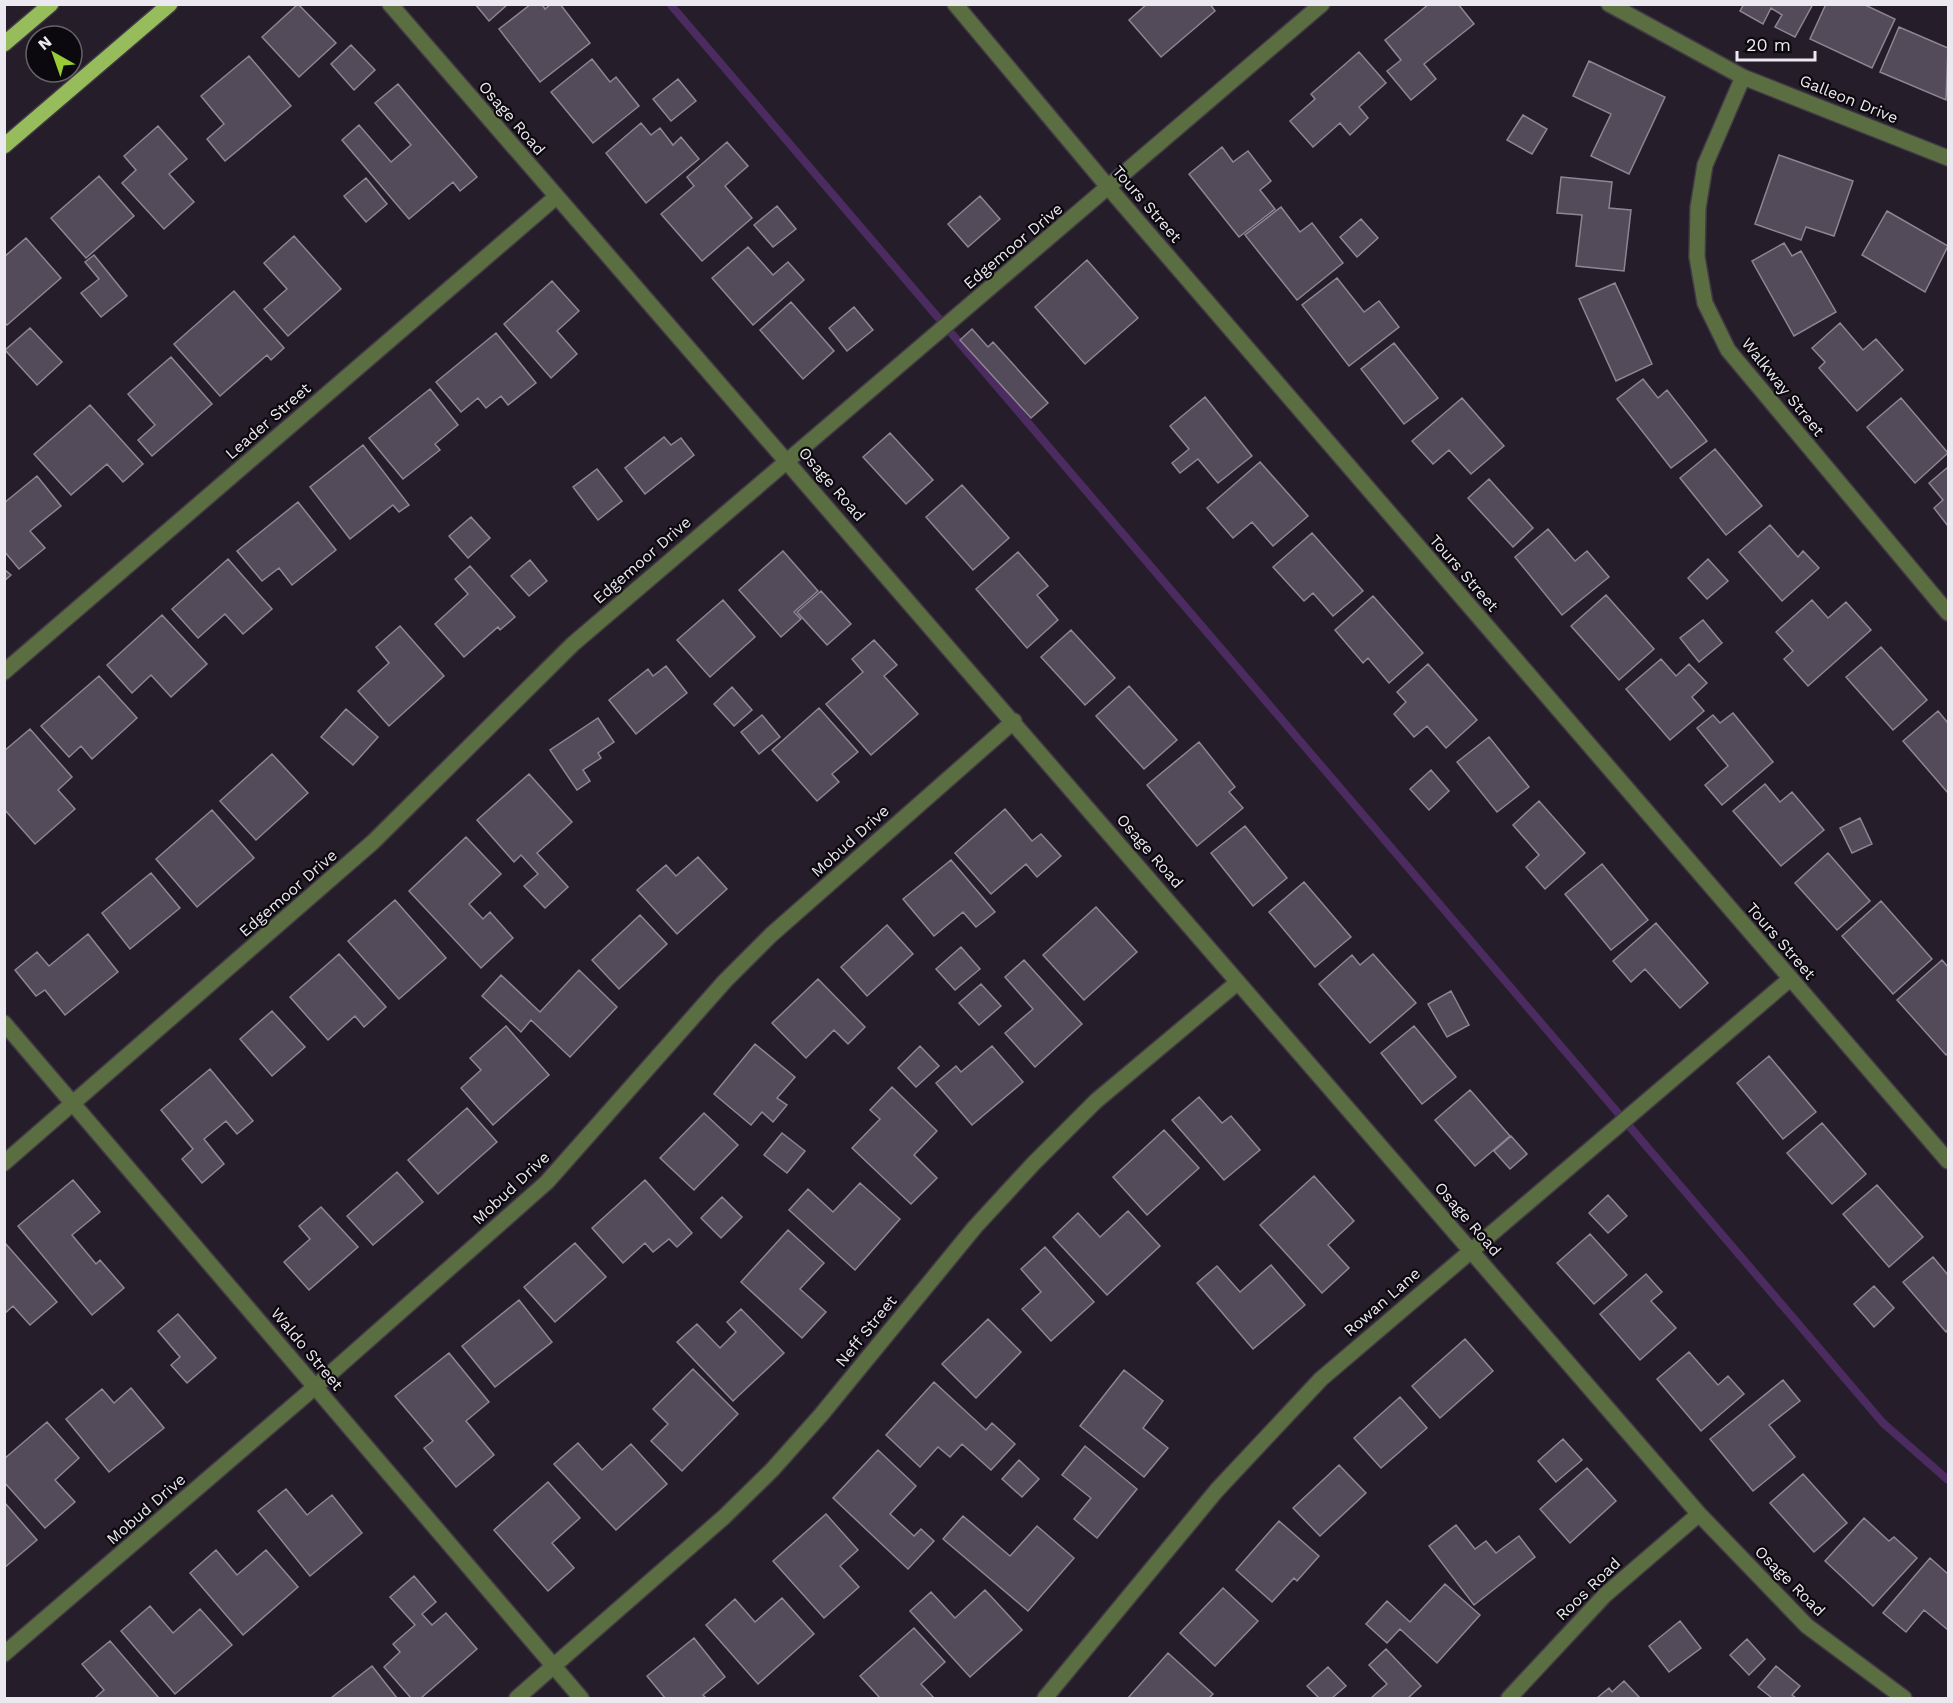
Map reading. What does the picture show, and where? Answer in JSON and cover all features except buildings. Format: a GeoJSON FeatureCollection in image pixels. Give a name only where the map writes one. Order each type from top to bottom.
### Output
{"type":"FeatureCollection","features":[{"type":"Feature","properties":{"kind":"main road"},"geometry":{"type":"LineString","coordinates":[[4,44],[51,4]]}},
{"type":"Feature","properties":{"kind":"main road"},"geometry":{"type":"LineString","coordinates":[[4,146],[170,4]]}},
{"type":"Feature","properties":{"kind":"street","name":"Osage Road"},"geometry":{"type":"LineString","coordinates":[[390,4],[556,197],[787,459],[1699,1514],[1808,1626],[1904,1698]]}},
{"type":"Feature","properties":{"kind":"street","name":"Tours Street"},"geometry":{"type":"LineString","coordinates":[[955,4],[1109,188],[1948,1161]]}},
{"type":"Feature","properties":{"kind":"street","name":"Edgemoor Drive"},"geometry":{"type":"LineString","coordinates":[[4,1163],[373,842],[573,644],[1322,4]]}},
{"type":"Feature","properties":{"kind":"street","name":"Galleon Drive"},"geometry":{"type":"LineString","coordinates":[[1609,4],[1743,76],[1948,158]]}},
{"type":"Feature","properties":{"kind":"street","name":"Walkway Street"},"geometry":{"type":"LineString","coordinates":[[1743,76],[1705,165],[1698,208],[1697,257],[1705,303],[1728,350],[1948,613]]}},
{"type":"Feature","properties":{"kind":"street","name":"Leader Street"},"geometry":{"type":"LineString","coordinates":[[4,672],[556,197]]}},
{"type":"Feature","properties":{"kind":"street","name":"Mobud Drive"},"geometry":{"type":"LineString","coordinates":[[4,1654],[315,1387],[546,1182],[725,981],[771,935],[1014,721]]}},
{"type":"Feature","properties":{"kind":"street","name":"Rowan Lane"},"geometry":{"type":"LineString","coordinates":[[1045,1698],[1217,1490],[1321,1379],[1790,979]]}},
{"type":"Feature","properties":{"kind":"street","name":"Neff Street"},"geometry":{"type":"LineString","coordinates":[[517,1698],[724,1517],[772,1470],[821,1415],[975,1227],[1034,1163],[1096,1101],[1238,982]]}},
{"type":"Feature","properties":{"kind":"street","name":"Waldo Street"},"geometry":{"type":"LineString","coordinates":[[4,1023],[553,1667],[582,1698]]}},
{"type":"Feature","properties":{"kind":"street","name":"Roos Road"},"geometry":{"type":"LineString","coordinates":[[1509,1698],[1605,1595],[1699,1514]]}},
{"type":"Feature","properties":{"kind":"waterway"},"geometry":{"type":"LineString","coordinates":[[670,4],[1883,1423],[1948,1480]]}}]}
